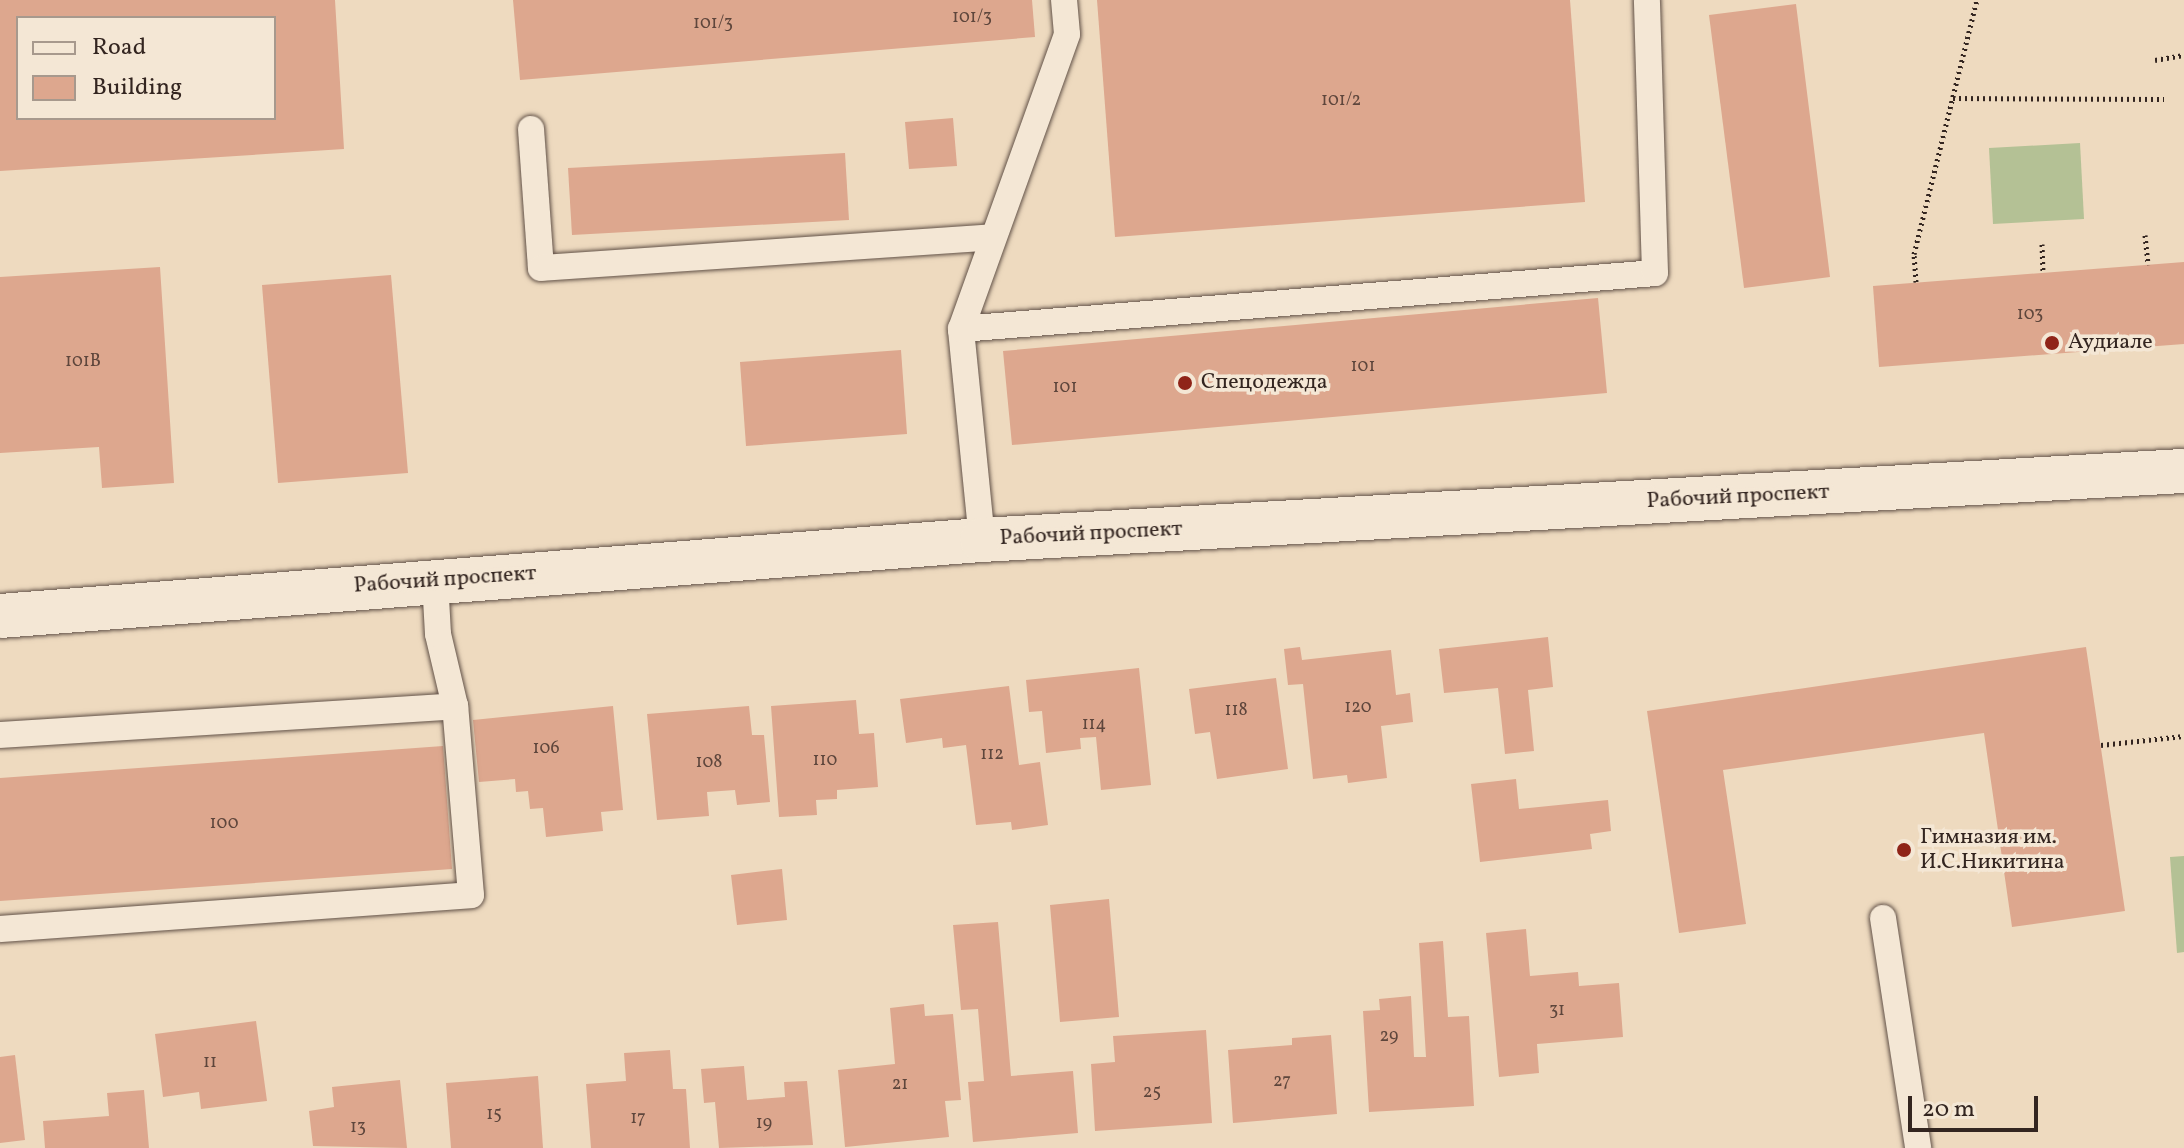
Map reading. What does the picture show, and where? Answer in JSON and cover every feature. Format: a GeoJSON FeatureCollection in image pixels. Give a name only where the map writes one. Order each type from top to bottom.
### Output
{"type":"FeatureCollection","features":[{"type":"Feature","properties":{"kind":"street","name":"Рабочий проспект"},"geometry":{"type":"LineString","coordinates":[[0,616],[982,540],[2184,471]]}},
{"type":"Feature","properties":{"kind":"lane"},"geometry":{"type":"LineString","coordinates":[[982,540],[961,329],[991,237],[1067,34],[1064,0]]}},
{"type":"Feature","properties":{"kind":"lane"},"geometry":{"type":"LineString","coordinates":[[961,329],[1655,273],[1647,0]]}},
{"type":"Feature","properties":{"kind":"lane"},"geometry":{"type":"LineString","coordinates":[[531,129],[541,268],[991,237]]}},
{"type":"Feature","properties":{"kind":"lane"},"geometry":{"type":"LineString","coordinates":[[0,929],[471,895],[455,706],[438,634],[435,581]]}},
{"type":"Feature","properties":{"kind":"lane"},"geometry":{"type":"LineString","coordinates":[[0,735],[455,706]]}},
{"type":"Feature","properties":{"kind":"lane"},"geometry":{"type":"LineString","coordinates":[[1883,918],[1918,1148]]}},
{"type":"Feature","properties":{"kind":"path"},"geometry":{"type":"LineString","coordinates":[[1916,282],[1914,254],[1977,0]]}},
{"type":"Feature","properties":{"kind":"path"},"geometry":{"type":"LineString","coordinates":[[2155,60],[2184,55]]}},
{"type":"Feature","properties":{"kind":"path"},"geometry":{"type":"LineString","coordinates":[[1952,98],[2164,99]]}},
{"type":"Feature","properties":{"kind":"path"},"geometry":{"type":"LineString","coordinates":[[2145,235],[2148,265]]}},
{"type":"Feature","properties":{"kind":"path"},"geometry":{"type":"LineString","coordinates":[[2042,244],[2043,272]]}},
{"type":"Feature","properties":{"kind":"path"},"geometry":{"type":"LineString","coordinates":[[2101,745],[2184,736]]}},
{"type":"Feature","properties":{"kind":"green space"},"geometry":{"type":"Polygon","coordinates":[[[2080,143],[2084,219],[1993,224],[1989,148],[2080,143]]]}},
{"type":"Feature","properties":{"kind":"green space"},"geometry":{"type":"Polygon","coordinates":[[[2184,856],[2184,952],[2177,953],[2170,857],[2184,856]]]}},
{"type":"Feature","properties":{"kind":"building"},"geometry":{"type":"Polygon","coordinates":[[[0,0],[335,0],[344,149],[0,171],[0,0]]]}},
{"type":"Feature","properties":{"kind":"building"},"geometry":{"type":"Polygon","coordinates":[[[513,0],[1032,0],[1035,37],[520,80],[513,0]]]}},
{"type":"Feature","properties":{"kind":"building"},"geometry":{"type":"Polygon","coordinates":[[[1097,0],[1570,0],[1585,202],[1115,237],[1097,0]]]}},
{"type":"Feature","properties":{"kind":"building"},"geometry":{"type":"Polygon","coordinates":[[[1796,4],[1830,277],[1744,288],[1709,15],[1796,4]]]}},
{"type":"Feature","properties":{"kind":"building"},"geometry":{"type":"Polygon","coordinates":[[[953,118],[957,166],[909,169],[905,122],[953,118]]]}},
{"type":"Feature","properties":{"kind":"building"},"geometry":{"type":"Polygon","coordinates":[[[845,153],[849,220],[572,235],[568,168],[845,153]]]}},
{"type":"Feature","properties":{"kind":"building"},"geometry":{"type":"Polygon","coordinates":[[[2184,262],[2184,344],[1879,367],[1873,286],[2184,262]]]}},
{"type":"Feature","properties":{"kind":"building"},"geometry":{"type":"Polygon","coordinates":[[[160,267],[174,483],[102,488],[99,447],[0,453],[0,277],[160,267]]]}},
{"type":"Feature","properties":{"kind":"building"},"geometry":{"type":"Polygon","coordinates":[[[391,275],[408,473],[278,483],[262,285],[391,275]]]}},
{"type":"Feature","properties":{"kind":"building"},"geometry":{"type":"Polygon","coordinates":[[[1598,298],[1607,393],[1012,445],[1003,351],[1598,298]]]}},
{"type":"Feature","properties":{"kind":"building"},"geometry":{"type":"Polygon","coordinates":[[[901,350],[907,434],[746,446],[740,362],[901,350]]]}},
{"type":"Feature","properties":{"kind":"building"},"geometry":{"type":"Polygon","coordinates":[[[1548,637],[1553,687],[1528,690],[1534,751],[1505,754],[1498,688],[1444,693],[1439,649],[1548,637]]]}},
{"type":"Feature","properties":{"kind":"building"},"geometry":{"type":"Polygon","coordinates":[[[1300,647],[1302,660],[1391,650],[1396,695],[1410,693],[1413,722],[1381,726],[1387,778],[1348,783],[1347,775],[1313,779],[1303,684],[1288,685],[1284,649],[1300,647]]]}},
{"type":"Feature","properties":{"kind":"building"},"geometry":{"type":"Polygon","coordinates":[[[2086,647],[2125,911],[2012,927],[1984,733],[1723,770],[1746,924],[1679,933],[1647,711],[2086,647]]]}},
{"type":"Feature","properties":{"kind":"building"},"geometry":{"type":"Polygon","coordinates":[[[1139,668],[1151,785],[1101,790],[1096,737],[1080,738],[1081,749],[1046,753],[1042,711],[1029,712],[1026,680],[1139,668]]]}},
{"type":"Feature","properties":{"kind":"building"},"geometry":{"type":"Polygon","coordinates":[[[1276,678],[1288,769],[1217,779],[1210,732],[1195,734],[1189,689],[1276,678]]]}},
{"type":"Feature","properties":{"kind":"building"},"geometry":{"type":"Polygon","coordinates":[[[1009,686],[1019,765],[1040,762],[1048,825],[1012,830],[1011,822],[976,825],[966,745],[943,748],[942,738],[906,743],[900,699],[1009,686]]]}},
{"type":"Feature","properties":{"kind":"building"},"geometry":{"type":"Polygon","coordinates":[[[856,700],[859,734],[874,733],[878,787],[837,790],[837,799],[816,800],[817,815],[779,817],[771,706],[856,700]]]}},
{"type":"Feature","properties":{"kind":"building"},"geometry":{"type":"Polygon","coordinates":[[[613,706],[623,810],[601,812],[603,831],[546,837],[543,808],[530,809],[528,791],[516,792],[515,779],[479,782],[473,720],[613,706]]]}},
{"type":"Feature","properties":{"kind":"building"},"geometry":{"type":"Polygon","coordinates":[[[749,706],[752,735],[764,735],[770,802],[737,805],[735,790],[707,792],[709,816],[657,820],[647,714],[749,706]]]}},
{"type":"Feature","properties":{"kind":"building"},"geometry":{"type":"Polygon","coordinates":[[[443,746],[452,869],[0,901],[0,778],[443,746]]]}},
{"type":"Feature","properties":{"kind":"building"},"geometry":{"type":"Polygon","coordinates":[[[1516,779],[1519,809],[1608,800],[1611,831],[1590,834],[1592,849],[1480,862],[1471,784],[1516,779]]]}},
{"type":"Feature","properties":{"kind":"building"},"geometry":{"type":"Polygon","coordinates":[[[782,869],[787,920],[737,925],[731,875],[782,869]]]}},
{"type":"Feature","properties":{"kind":"building"},"geometry":{"type":"Polygon","coordinates":[[[1109,899],[1119,1017],[1060,1022],[1050,905],[1109,899]]]}},
{"type":"Feature","properties":{"kind":"building"},"geometry":{"type":"Polygon","coordinates":[[[998,922],[1011,1076],[1073,1071],[1078,1133],[973,1142],[968,1082],[984,1081],[978,1009],[961,1010],[953,925],[998,922]]]}},
{"type":"Feature","properties":{"kind":"building"},"geometry":{"type":"Polygon","coordinates":[[[1526,929],[1530,976],[1578,972],[1579,986],[1619,983],[1623,1037],[1537,1044],[1539,1073],[1499,1077],[1486,933],[1526,929]]]}},
{"type":"Feature","properties":{"kind":"building"},"geometry":{"type":"Polygon","coordinates":[[[1443,941],[1448,1017],[1469,1016],[1474,1106],[1369,1112],[1363,1011],[1380,1010],[1379,999],[1411,996],[1414,1057],[1426,1057],[1419,943],[1443,941]]]}},
{"type":"Feature","properties":{"kind":"building"},"geometry":{"type":"Polygon","coordinates":[[[924,1004],[925,1016],[953,1014],[961,1100],[945,1101],[949,1137],[845,1147],[838,1070],[895,1064],[890,1008],[924,1004]]]}},
{"type":"Feature","properties":{"kind":"building"},"geometry":{"type":"Polygon","coordinates":[[[256,1021],[267,1101],[201,1109],[199,1092],[163,1097],[155,1034],[256,1021]]]}},
{"type":"Feature","properties":{"kind":"building"},"geometry":{"type":"Polygon","coordinates":[[[1206,1030],[1212,1123],[1095,1131],[1091,1064],[1115,1062],[1113,1036],[1206,1030]]]}},
{"type":"Feature","properties":{"kind":"building"},"geometry":{"type":"Polygon","coordinates":[[[1331,1035],[1337,1114],[1233,1123],[1228,1050],[1292,1045],[1292,1038],[1331,1035]]]}},
{"type":"Feature","properties":{"kind":"building"},"geometry":{"type":"Polygon","coordinates":[[[670,1050],[673,1089],[686,1089],[690,1148],[591,1148],[586,1084],[626,1081],[624,1053],[670,1050]]]}},
{"type":"Feature","properties":{"kind":"building"},"geometry":{"type":"Polygon","coordinates":[[[15,1055],[25,1140],[0,1143],[0,1057],[15,1055]]]}},
{"type":"Feature","properties":{"kind":"building"},"geometry":{"type":"Polygon","coordinates":[[[744,1066],[747,1100],[785,1097],[784,1082],[807,1081],[813,1145],[719,1148],[715,1102],[704,1103],[701,1069],[744,1066]]]}},
{"type":"Feature","properties":{"kind":"building"},"geometry":{"type":"Polygon","coordinates":[[[538,1076],[543,1148],[451,1148],[446,1083],[538,1076]]]}},
{"type":"Feature","properties":{"kind":"building"},"geometry":{"type":"Polygon","coordinates":[[[400,1080],[407,1148],[313,1146],[309,1111],[334,1107],[332,1087],[400,1080]]]}},
{"type":"Feature","properties":{"kind":"building"},"geometry":{"type":"Polygon","coordinates":[[[144,1090],[149,1148],[45,1148],[43,1121],[109,1116],[107,1093],[144,1090]]]}},
{"type":"Feature","properties":{"kind":"place","name":"Аудиале"},"geometry":{"type":"Point","coordinates":[2052,343]}},
{"type":"Feature","properties":{"kind":"place","name":"Спецодежда"},"geometry":{"type":"Point","coordinates":[1185,383]}},
{"type":"Feature","properties":{"kind":"place","name":"Гимназия им. И.С.Никитина"},"geometry":{"type":"Point","coordinates":[1904,850]}}]}
